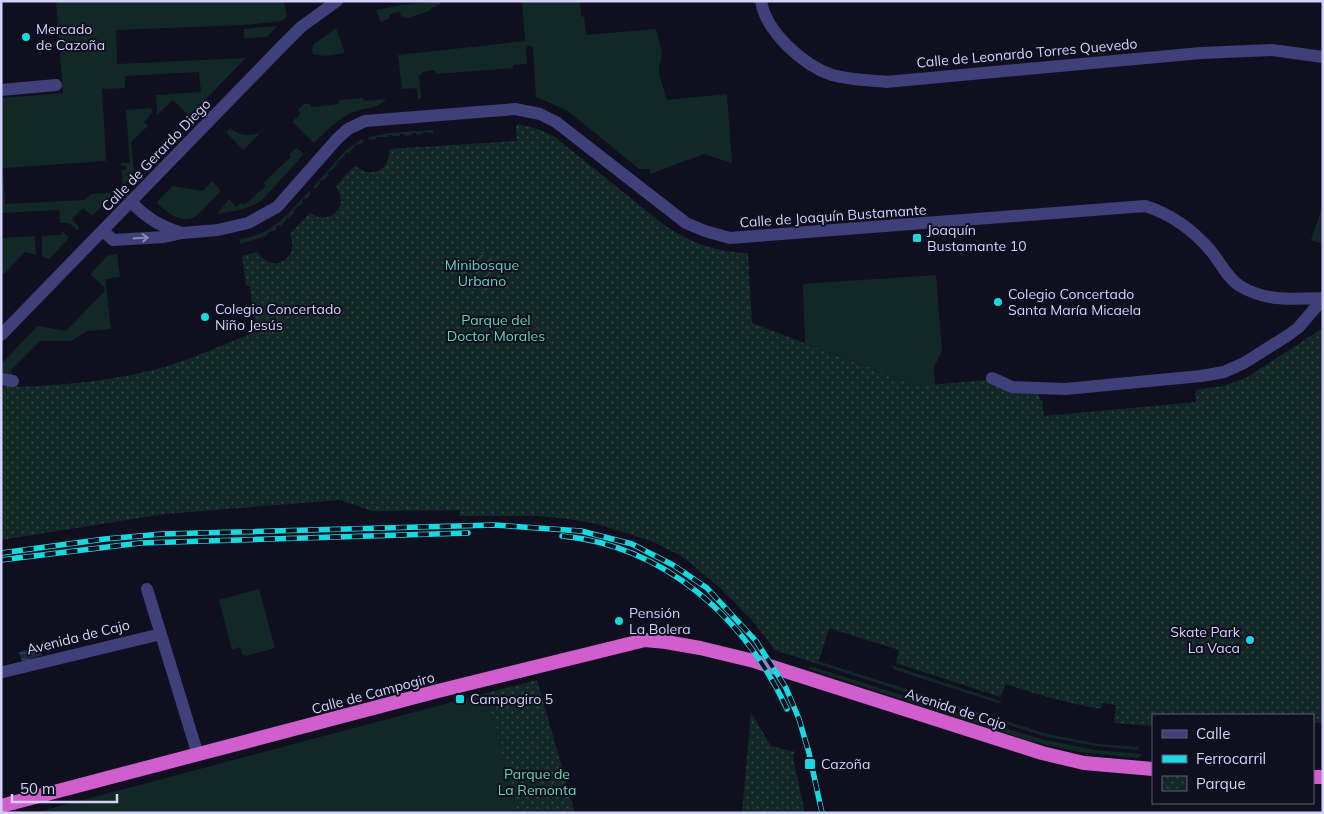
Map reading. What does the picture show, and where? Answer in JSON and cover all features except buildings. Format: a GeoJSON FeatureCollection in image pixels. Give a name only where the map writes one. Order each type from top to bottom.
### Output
{"type":"FeatureCollection","features":[{"type":"Feature","properties":{"kind":"highway","name":"Calle de Campogiro"},"geometry":{"type":"LineString","coordinates":[[1,806],[438,691],[645,640],[700,648],[754,661]]}},
{"type":"Feature","properties":{"kind":"highway","name":"Avenida de Cajo"},"geometry":{"type":"LineString","coordinates":[[754,661],[1025,748],[1084,763],[1152,769]]}},
{"type":"Feature","properties":{"kind":"street","name":"Calle de Gerardo Diego"},"geometry":{"type":"LineString","coordinates":[[1,334],[301,27],[337,1]]}},
{"type":"Feature","properties":{"kind":"street","name":"Calle de Leonardo Torres Quevedo"},"geometry":{"type":"LineString","coordinates":[[751,1],[762,5],[779,35],[802,58],[831,74],[861,80],[886,82],[1243,50],[1272,50],[1323,57]]}},
{"type":"Feature","properties":{"kind":"street"},"geometry":{"type":"LineString","coordinates":[[1,90],[56,85]]}},
{"type":"Feature","properties":{"kind":"street","name":"Calle de Joaquín Bustamante"},"geometry":{"type":"LineString","coordinates":[[103,231],[113,240],[164,237],[182,233],[218,230],[248,223],[277,207],[336,139],[348,129],[365,121],[515,109],[540,114],[556,122],[686,223],[730,238],[1145,206],[1174,218],[1196,236],[1240,286],[1278,300],[1323,299]]}},
{"type":"Feature","properties":{"kind":"street","name":"Calle de Joaquín Bustamante"},"geometry":{"type":"LineString","coordinates":[[131,202],[151,220],[164,228],[182,233]]}},
{"type":"Feature","properties":{"kind":"street"},"geometry":{"type":"LineString","coordinates":[[992,378],[1012,387],[1065,389],[1201,376],[1224,372],[1244,363],[1298,328],[1323,299]]}},
{"type":"Feature","properties":{"kind":"street"},"geometry":{"type":"LineString","coordinates":[[147,589],[198,755]]}},
{"type":"Feature","properties":{"kind":"street","name":"Avenida de Cajo"},"geometry":{"type":"LineString","coordinates":[[3,672],[161,634]]}},
{"type":"Feature","properties":{"kind":"green space"},"geometry":{"type":"Polygon","coordinates":[[[56,1],[284,1],[287,17],[282,21],[244,25],[116,30],[117,64],[246,58],[189,116],[173,100],[157,115],[156,95],[201,92],[199,72],[125,76],[125,88],[102,89],[106,161],[3,168],[5,204],[85,200],[91,194],[110,193],[111,196],[92,216],[83,208],[72,219],[78,226],[79,229],[77,230],[69,223],[60,223],[59,210],[1,213],[1,98],[63,93],[56,1]]]}},
{"type":"Feature","properties":{"kind":"green space"},"geometry":{"type":"Polygon","coordinates":[[[439,1],[441,4],[431,8],[431,10],[406,19],[405,17],[402,18],[399,11],[389,15],[390,18],[381,22],[376,10],[402,5],[439,1]]]}},
{"type":"Feature","properties":{"kind":"green space"},"geometry":{"type":"Polygon","coordinates":[[[522,1],[580,1],[581,16],[584,17],[586,35],[656,29],[662,53],[659,69],[660,78],[667,100],[727,94],[732,163],[704,154],[650,174],[650,169],[639,169],[568,111],[536,97],[533,47],[526,45],[527,64],[513,65],[513,68],[437,74],[434,70],[423,72],[419,76],[421,99],[418,99],[417,88],[402,89],[398,55],[525,41],[522,1]]]}},
{"type":"Feature","properties":{"kind":"green space"},"geometry":{"type":"Polygon","coordinates":[[[277,26],[267,37],[244,38],[244,29],[277,26]]]}},
{"type":"Feature","properties":{"kind":"green space"},"geometry":{"type":"Polygon","coordinates":[[[336,28],[345,53],[325,56],[313,54],[313,45],[336,28]]]}},
{"type":"Feature","properties":{"kind":"green space"},"geometry":{"type":"Polygon","coordinates":[[[363,98],[364,101],[386,99],[379,105],[356,111],[346,116],[314,143],[292,122],[301,113],[298,110],[304,104],[310,104],[311,107],[339,104],[339,100],[363,98]]]}},
{"type":"Feature","properties":{"kind":"green space"},"geometry":{"type":"Polygon","coordinates":[[[151,108],[152,113],[144,122],[148,126],[131,142],[134,174],[123,185],[121,170],[126,169],[126,166],[121,165],[121,163],[130,163],[126,110],[151,108]]]}},
{"type":"Feature","properties":{"kind":"green space","name":"Parque del Doctor Morales"},"geometry":{"type":"Polygon","coordinates":[[[518,124],[538,129],[555,137],[664,225],[694,242],[725,251],[748,253],[752,323],[917,386],[987,380],[1039,393],[1044,416],[1196,402],[1195,390],[1223,386],[1246,378],[1323,328],[1323,723],[1314,723],[1314,714],[1152,714],[1152,726],[1114,723],[1116,705],[1102,703],[1101,709],[1029,692],[1006,684],[1000,697],[896,663],[899,650],[829,628],[818,664],[775,650],[751,619],[720,588],[683,557],[651,541],[597,524],[570,519],[539,516],[459,516],[460,510],[372,511],[340,500],[164,514],[1,540],[1,387],[69,384],[144,372],[185,360],[255,332],[250,286],[246,286],[242,256],[258,252],[264,259],[277,263],[288,257],[292,243],[290,234],[310,213],[325,218],[336,212],[341,201],[340,193],[336,186],[355,165],[367,172],[378,171],[387,163],[389,149],[517,141],[516,126],[518,124]]]}},
{"type":"Feature","properties":{"kind":"green space"},"geometry":{"type":"Polygon","coordinates":[[[230,128],[244,135],[260,133],[243,150],[226,132],[230,128]]]}},
{"type":"Feature","properties":{"kind":"green space"},"geometry":{"type":"Polygon","coordinates":[[[433,130],[433,133],[423,132],[423,134],[416,135],[416,133],[412,133],[412,135],[405,136],[404,134],[400,134],[400,136],[388,135],[388,137],[376,137],[376,139],[369,140],[368,137],[387,133],[433,130]]]}},
{"type":"Feature","properties":{"kind":"green space"},"geometry":{"type":"Polygon","coordinates":[[[362,139],[364,142],[357,144],[349,153],[347,152],[336,163],[337,165],[327,173],[329,175],[319,182],[320,184],[315,189],[313,187],[345,151],[362,139]]]}},
{"type":"Feature","properties":{"kind":"green space"},"geometry":{"type":"Polygon","coordinates":[[[297,148],[304,154],[262,200],[246,208],[217,214],[229,199],[236,207],[242,203],[244,205],[266,186],[263,183],[291,157],[289,154],[297,148]]]}},
{"type":"Feature","properties":{"kind":"green space"},"geometry":{"type":"Polygon","coordinates":[[[212,181],[221,191],[201,212],[191,218],[180,219],[166,211],[157,202],[173,186],[203,191],[212,181]]]}},
{"type":"Feature","properties":{"kind":"green space"},"geometry":{"type":"Polygon","coordinates":[[[309,191],[311,194],[307,199],[305,198],[302,201],[303,203],[294,210],[295,212],[281,226],[276,227],[276,230],[267,233],[266,236],[240,244],[240,239],[262,233],[279,222],[309,191]]]}},
{"type":"Feature","properties":{"kind":"green space"},"geometry":{"type":"Polygon","coordinates":[[[1323,205],[1323,244],[1311,240],[1323,205]]]}},
{"type":"Feature","properties":{"kind":"green space"},"geometry":{"type":"Polygon","coordinates":[[[61,232],[69,238],[49,259],[42,257],[42,236],[61,235],[61,232]]]}},
{"type":"Feature","properties":{"kind":"green space"},"geometry":{"type":"Polygon","coordinates":[[[35,236],[36,255],[25,252],[4,274],[1,274],[1,238],[35,236]]]}},
{"type":"Feature","properties":{"kind":"green space"},"geometry":{"type":"Polygon","coordinates":[[[117,254],[120,277],[105,279],[111,329],[87,331],[71,341],[40,341],[11,370],[12,376],[1,376],[1,364],[38,326],[66,331],[105,291],[104,287],[90,274],[107,256],[117,254]]]}},
{"type":"Feature","properties":{"kind":"green space","name":"Minibosque Urbano"},"geometry":{"type":"Polygon","coordinates":[[[482,255],[489,256],[495,260],[499,266],[499,280],[495,286],[489,290],[482,291],[475,290],[469,286],[465,280],[464,273],[465,266],[469,260],[475,256],[482,255]]]}},
{"type":"Feature","properties":{"kind":"green space"},"geometry":{"type":"Polygon","coordinates":[[[936,275],[942,351],[934,367],[935,385],[917,386],[805,343],[803,284],[936,275]]]}},
{"type":"Feature","properties":{"kind":"green space"},"geometry":{"type":"Polygon","coordinates":[[[259,589],[275,648],[246,656],[242,654],[240,647],[232,650],[219,600],[259,589]]]}},
{"type":"Feature","properties":{"kind":"green space"},"geometry":{"type":"Polygon","coordinates":[[[818,661],[1047,734],[1100,744],[1139,747],[1138,750],[1096,746],[1043,736],[818,664],[818,661]]]}},
{"type":"Feature","properties":{"kind":"green space"},"geometry":{"type":"Polygon","coordinates":[[[891,665],[1003,702],[998,703],[895,670],[891,665]]]}},
{"type":"Feature","properties":{"kind":"green space"},"geometry":{"type":"Polygon","coordinates":[[[809,667],[1040,739],[1095,750],[1142,754],[1138,758],[1079,752],[1031,741],[809,669],[809,667]]]}},
{"type":"Feature","properties":{"kind":"green space","name":"Parque de La Remonta"},"geometry":{"type":"Polygon","coordinates":[[[537,680],[575,813],[517,813],[486,693],[537,680]]]}},
{"type":"Feature","properties":{"kind":"green space","name":"Parque de La Remonta"},"geometry":{"type":"Polygon","coordinates":[[[486,693],[517,813],[34,813],[486,693]]]}},
{"type":"Feature","properties":{"kind":"green space"},"geometry":{"type":"Polygon","coordinates":[[[751,713],[771,746],[795,752],[793,758],[805,813],[742,813],[751,713]]]}},
{"type":"Feature","properties":{"kind":"water"},"geometry":{"type":"Polygon","coordinates":[[[39,646],[42,655],[22,662],[19,652],[39,646]]]}},
{"type":"Feature","properties":{"kind":"railway"},"geometry":{"type":"LineString","coordinates":[[1,553],[105,539],[162,534],[494,525],[581,531],[632,544],[673,565],[707,588],[756,641],[786,688],[799,719],[809,753],[822,813]]}},
{"type":"Feature","properties":{"kind":"railway"},"geometry":{"type":"LineString","coordinates":[[1,560],[140,543],[468,533]]}},
{"type":"Feature","properties":{"kind":"railway"},"geometry":{"type":"LineString","coordinates":[[562,536],[600,543],[635,554],[667,571],[697,592],[725,617],[749,645],[787,709]]}},
{"type":"Feature","properties":{"kind":"place","name":"Mercado de Cazoña"},"geometry":{"type":"Point","coordinates":[26,37]}},
{"type":"Feature","properties":{"kind":"place","name":"Joaquín Bustamante 10"},"geometry":{"type":"Point","coordinates":[917,238]}},
{"type":"Feature","properties":{"kind":"place","name":"Colegio Concertado Santa María Micaela"},"geometry":{"type":"Point","coordinates":[998,302]}},
{"type":"Feature","properties":{"kind":"place","name":"Colegio Concertado Niño Jesús"},"geometry":{"type":"Point","coordinates":[205,317]}},
{"type":"Feature","properties":{"kind":"place","name":"Pensión La Bolera"},"geometry":{"type":"Point","coordinates":[619,621]}},
{"type":"Feature","properties":{"kind":"place","name":"Skate Park La Vaca"},"geometry":{"type":"Point","coordinates":[1250,640]}},
{"type":"Feature","properties":{"kind":"place","name":"Campogiro 5"},"geometry":{"type":"Point","coordinates":[460,699]}},
{"type":"Feature","properties":{"kind":"place","name":"Cazoña"},"geometry":{"type":"Point","coordinates":[810,764]}}]}
